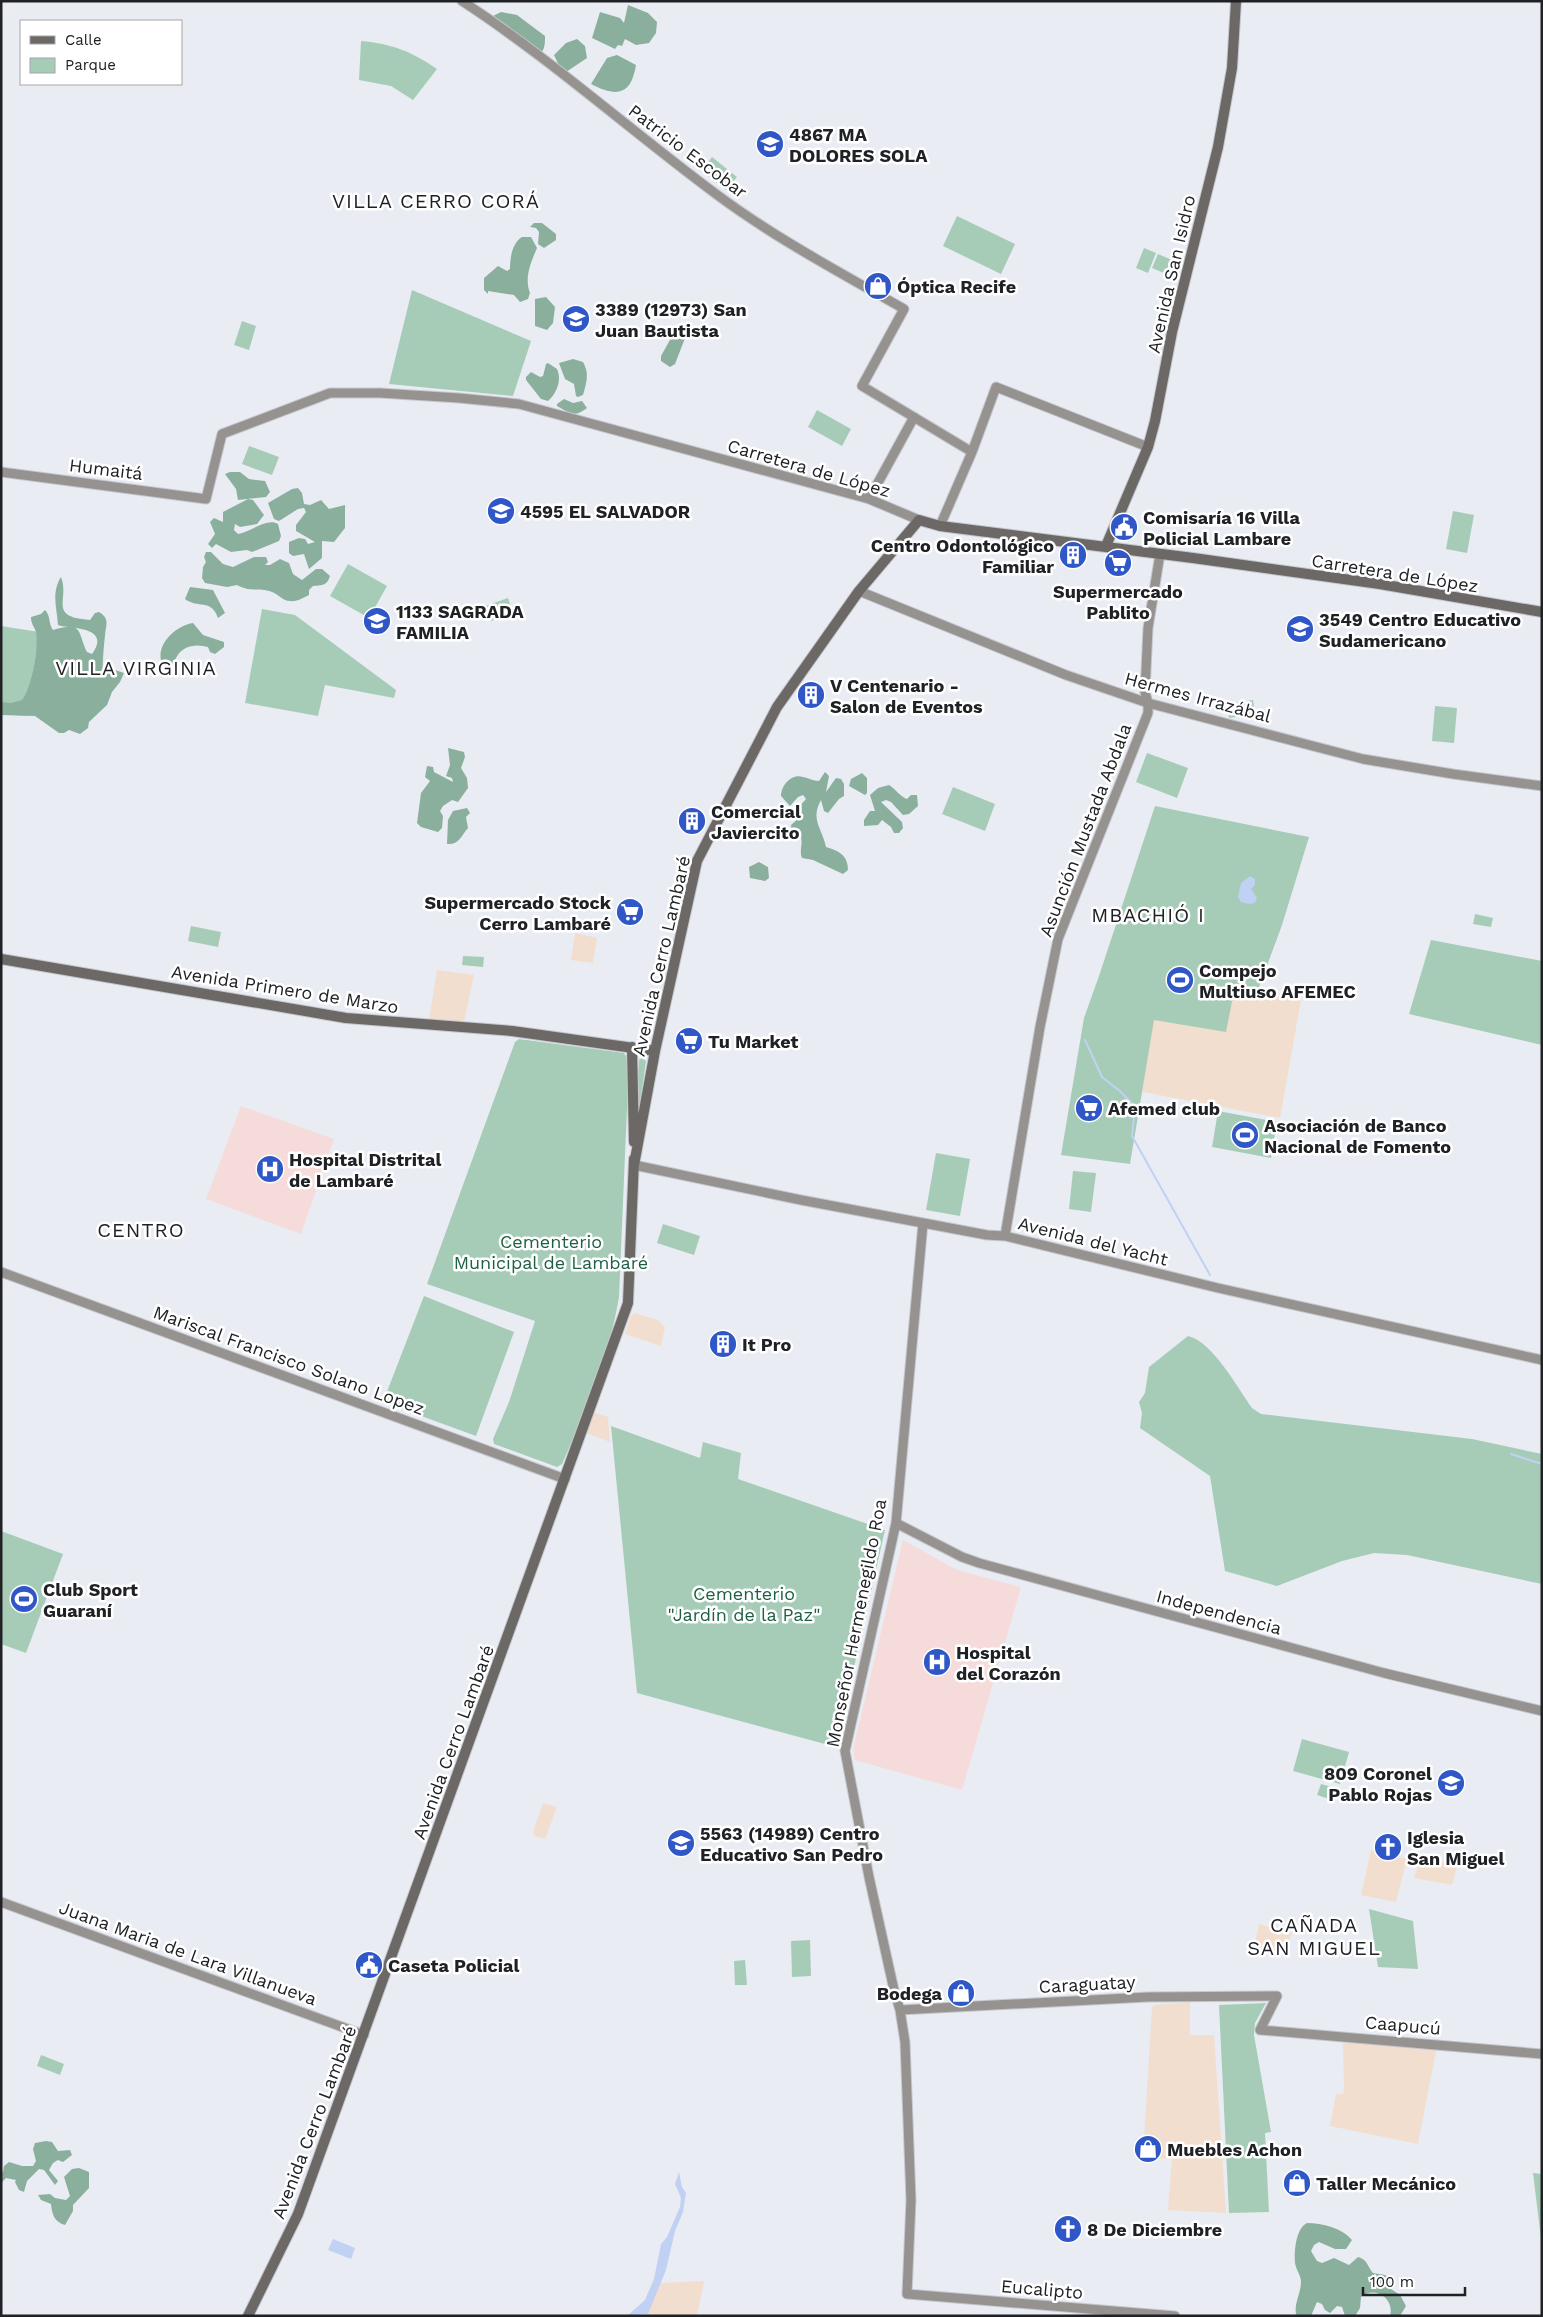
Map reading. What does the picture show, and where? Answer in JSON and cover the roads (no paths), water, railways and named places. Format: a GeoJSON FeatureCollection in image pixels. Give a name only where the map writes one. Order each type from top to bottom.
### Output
{"type":"FeatureCollection","features":[{"type":"Feature","properties":{"kind":"main road","name":"Avenida San Isidro"},"geometry":{"type":"LineString","coordinates":[[1106,546],[1148,448],[1178,308],[1218,147],[1232,68],[1236,1]]}},
{"type":"Feature","properties":{"kind":"main road","name":"Carretera de López"},"geometry":{"type":"LineString","coordinates":[[920,520],[940,526],[1106,546],[1380,584],[1542,612]]}},
{"type":"Feature","properties":{"kind":"main road","name":"Avenida Cerro Lambaré"},"geometry":{"type":"LineString","coordinates":[[634,1165],[655,1050],[697,862],[777,707],[859,591],[920,520]]}},
{"type":"Feature","properties":{"kind":"main road","name":"Avenida Primero de Marzo"},"geometry":{"type":"LineString","coordinates":[[1,959],[332,1016],[512,1031],[655,1050]]}},
{"type":"Feature","properties":{"kind":"main road","name":"Avenida Cerro Lambaré"},"geometry":{"type":"LineString","coordinates":[[248,2316],[298,2214],[628,1303],[634,1165],[632,1047]]}},
{"type":"Feature","properties":{"kind":"street","name":"Patricio Escobar"},"geometry":{"type":"LineString","coordinates":[[462,1],[547,62],[717,195],[779,238],[904,310],[862,386],[914,417]]}},
{"type":"Feature","properties":{"kind":"street"},"geometry":{"type":"LineString","coordinates":[[940,526],[972,452],[996,387],[1148,448]]}},
{"type":"Feature","properties":{"kind":"street","name":"Carretera de López"},"geometry":{"type":"LineString","coordinates":[[206,499],[222,434],[247,426],[309,400],[330,394],[380,393],[478,399],[519,404],[869,499],[920,520]]}},
{"type":"Feature","properties":{"kind":"street"},"geometry":{"type":"LineString","coordinates":[[869,499],[914,417],[972,452]]}},
{"type":"Feature","properties":{"kind":"street","name":"Humaitá"},"geometry":{"type":"LineString","coordinates":[[1,472],[206,499]]}},
{"type":"Feature","properties":{"kind":"street","name":"Asunción Mustada Abdala"},"geometry":{"type":"LineString","coordinates":[[1005,1236],[1038,1037],[1058,939],[1148,714],[1145,692],[1148,628],[1160,554]]}},
{"type":"Feature","properties":{"kind":"street","name":"Hermes Irrazábal"},"geometry":{"type":"LineString","coordinates":[[859,591],[1066,675],[1148,703],[1363,759],[1542,786]]}},
{"type":"Feature","properties":{"kind":"street","name":"Avenida del Yacht"},"geometry":{"type":"LineString","coordinates":[[634,1165],[801,1200],[1005,1236],[1218,1288],[1542,1360]]}},
{"type":"Feature","properties":{"kind":"street","name":"Monseñor Hermenegildo Roa"},"geometry":{"type":"LineString","coordinates":[[907,2294],[911,2200],[905,2042],[900,2010],[869,1877],[845,1751],[896,1523],[923,1223]]}},
{"type":"Feature","properties":{"kind":"street","name":"Mariscal Francisco Solano Lopez"},"geometry":{"type":"LineString","coordinates":[[1,1272],[565,1479]]}},
{"type":"Feature","properties":{"kind":"street","name":"Independencia"},"geometry":{"type":"LineString","coordinates":[[896,1523],[979,1564],[1384,1673],[1542,1711]]}},
{"type":"Feature","properties":{"kind":"street","name":"Juana Maria de Lara Villanueva"},"geometry":{"type":"LineString","coordinates":[[1,1902],[170,1962],[282,2006],[364,2035]]}},
{"type":"Feature","properties":{"kind":"street","name":"Caraguatay"},"geometry":{"type":"LineString","coordinates":[[900,2010],[1148,1997],[1277,1996],[1260,2030]]}},
{"type":"Feature","properties":{"kind":"street","name":"Caapucú"},"geometry":{"type":"LineString","coordinates":[[1260,2030],[1542,2054]]}},
{"type":"Feature","properties":{"kind":"street","name":"Eucalipto"},"geometry":{"type":"LineString","coordinates":[[907,2294],[1175,2316]]}},
{"type":"Feature","properties":{"kind":"water"},"geometry":{"type":"Polygon","coordinates":[[[1250,876],[1255,879],[1255,885],[1251,889],[1257,898],[1255,903],[1249,904],[1241,902],[1238,897],[1241,883],[1250,876]]]}},
{"type":"Feature","properties":{"kind":"water"},"geometry":{"type":"Polygon","coordinates":[[[679,2172],[682,2187],[686,2193],[683,2212],[675,2231],[666,2270],[648,2314],[627,2316],[645,2300],[654,2279],[661,2244],[667,2237],[680,2207],[681,2198],[675,2184],[679,2172]]]}},
{"type":"Feature","properties":{"kind":"water"},"geometry":{"type":"Polygon","coordinates":[[[333,2239],[355,2248],[351,2259],[328,2250],[333,2239]]]}},
{"type":"Feature","properties":{"kind":"waterway"},"geometry":{"type":"LineString","coordinates":[[1085,1040],[1102,1077],[1121,1092],[1135,1107],[1132,1136],[1210,1275]]}},
{"type":"Feature","properties":{"kind":"waterway"},"geometry":{"type":"LineString","coordinates":[[1511,1454],[1542,1464]]}},
{"type":"Feature","properties":{"kind":"place","name":"4867 MA DOLORES SOLA"},"geometry":{"type":"Point","coordinates":[770,144]}},
{"type":"Feature","properties":{"kind":"place","name":"Óptica Recife"},"geometry":{"type":"Point","coordinates":[878,286]}},
{"type":"Feature","properties":{"kind":"place","name":"3389 (12973) San Juan Bautista"},"geometry":{"type":"Point","coordinates":[576,319]}},
{"type":"Feature","properties":{"kind":"place","name":"4595 EL SALVADOR"},"geometry":{"type":"Point","coordinates":[501,511]}},
{"type":"Feature","properties":{"kind":"place","name":"Comisaría 16 Villa Policial Lambare"},"geometry":{"type":"Point","coordinates":[1124,527]}},
{"type":"Feature","properties":{"kind":"place","name":"Centro Odontológico Familiar"},"geometry":{"type":"Point","coordinates":[1073,555]}},
{"type":"Feature","properties":{"kind":"place","name":"Supermercado Pablito"},"geometry":{"type":"Point","coordinates":[1118,563]}},
{"type":"Feature","properties":{"kind":"place","name":"1133 SAGRADA FAMILIA"},"geometry":{"type":"Point","coordinates":[377,621]}},
{"type":"Feature","properties":{"kind":"place","name":"3549 Centro Educativo Sudamericano"},"geometry":{"type":"Point","coordinates":[1300,629]}},
{"type":"Feature","properties":{"kind":"place","name":"V Centenario - Salon de Eventos"},"geometry":{"type":"Point","coordinates":[811,695]}},
{"type":"Feature","properties":{"kind":"place","name":"Comercial Javiercito"},"geometry":{"type":"Point","coordinates":[692,821]}},
{"type":"Feature","properties":{"kind":"place","name":"Supermercado Stock Cerro Lambaré"},"geometry":{"type":"Point","coordinates":[630,912]}},
{"type":"Feature","properties":{"kind":"place","name":"Compejo Multiuso AFEMEC"},"geometry":{"type":"Point","coordinates":[1180,980]}},
{"type":"Feature","properties":{"kind":"place","name":"Tu Market"},"geometry":{"type":"Point","coordinates":[689,1041]}},
{"type":"Feature","properties":{"kind":"place","name":"Afemed club"},"geometry":{"type":"Point","coordinates":[1089,1108]}},
{"type":"Feature","properties":{"kind":"place","name":"Asociación de Banco Nacional de Fomento"},"geometry":{"type":"Point","coordinates":[1245,1135]}},
{"type":"Feature","properties":{"kind":"place","name":"Hospital Distrital de Lambaré"},"geometry":{"type":"Point","coordinates":[270,1169]}},
{"type":"Feature","properties":{"kind":"place","name":"It Pro"},"geometry":{"type":"Point","coordinates":[723,1344]}},
{"type":"Feature","properties":{"kind":"place","name":"Club Sport Guaraní"},"geometry":{"type":"Point","coordinates":[24,1599]}},
{"type":"Feature","properties":{"kind":"place","name":"Hospital del Corazón"},"geometry":{"type":"Point","coordinates":[937,1662]}},
{"type":"Feature","properties":{"kind":"place","name":"809 Coronel Pablo Rojas"},"geometry":{"type":"Point","coordinates":[1451,1783]}},
{"type":"Feature","properties":{"kind":"place","name":"5563 (14989) Centro Educativo San Pedro"},"geometry":{"type":"Point","coordinates":[681,1843]}},
{"type":"Feature","properties":{"kind":"place","name":"Iglesia San Miguel"},"geometry":{"type":"Point","coordinates":[1388,1847]}},
{"type":"Feature","properties":{"kind":"place","name":"Caseta Policial"},"geometry":{"type":"Point","coordinates":[369,1965]}},
{"type":"Feature","properties":{"kind":"place","name":"Bodega"},"geometry":{"type":"Point","coordinates":[961,1993]}},
{"type":"Feature","properties":{"kind":"place","name":"Muebles Achon"},"geometry":{"type":"Point","coordinates":[1148,2149]}},
{"type":"Feature","properties":{"kind":"place","name":"Taller Mecánico"},"geometry":{"type":"Point","coordinates":[1297,2183]}},
{"type":"Feature","properties":{"kind":"place","name":"8 De Diciembre"},"geometry":{"type":"Point","coordinates":[1068,2229]}},
{"type":"Feature","properties":{"kind":"district","name":"VILLA CERRO CORÁ"},"geometry":{"type":"Point","coordinates":[436,201]}},
{"type":"Feature","properties":{"kind":"district","name":"VILLA VIRGINIA"},"geometry":{"type":"Point","coordinates":[136,668]}},
{"type":"Feature","properties":{"kind":"district","name":"MBACHIÓ I"},"geometry":{"type":"Point","coordinates":[1148,915]}},
{"type":"Feature","properties":{"kind":"district","name":"CENTRO"},"geometry":{"type":"Point","coordinates":[141,1230]}},
{"type":"Feature","properties":{"kind":"district","name":"CAÑADA SAN MIGUEL"},"geometry":{"type":"Point","coordinates":[1314,1936]}},
{"type":"Feature","properties":{"kind":"park label","name":"Cementerio Municipal de Lambaré"},"geometry":{"type":"Point","coordinates":[551,1251]}},
{"type":"Feature","properties":{"kind":"park label","name":"Cementerio \"Jardín de la Paz\""},"geometry":{"type":"Point","coordinates":[744,1604]}}]}
